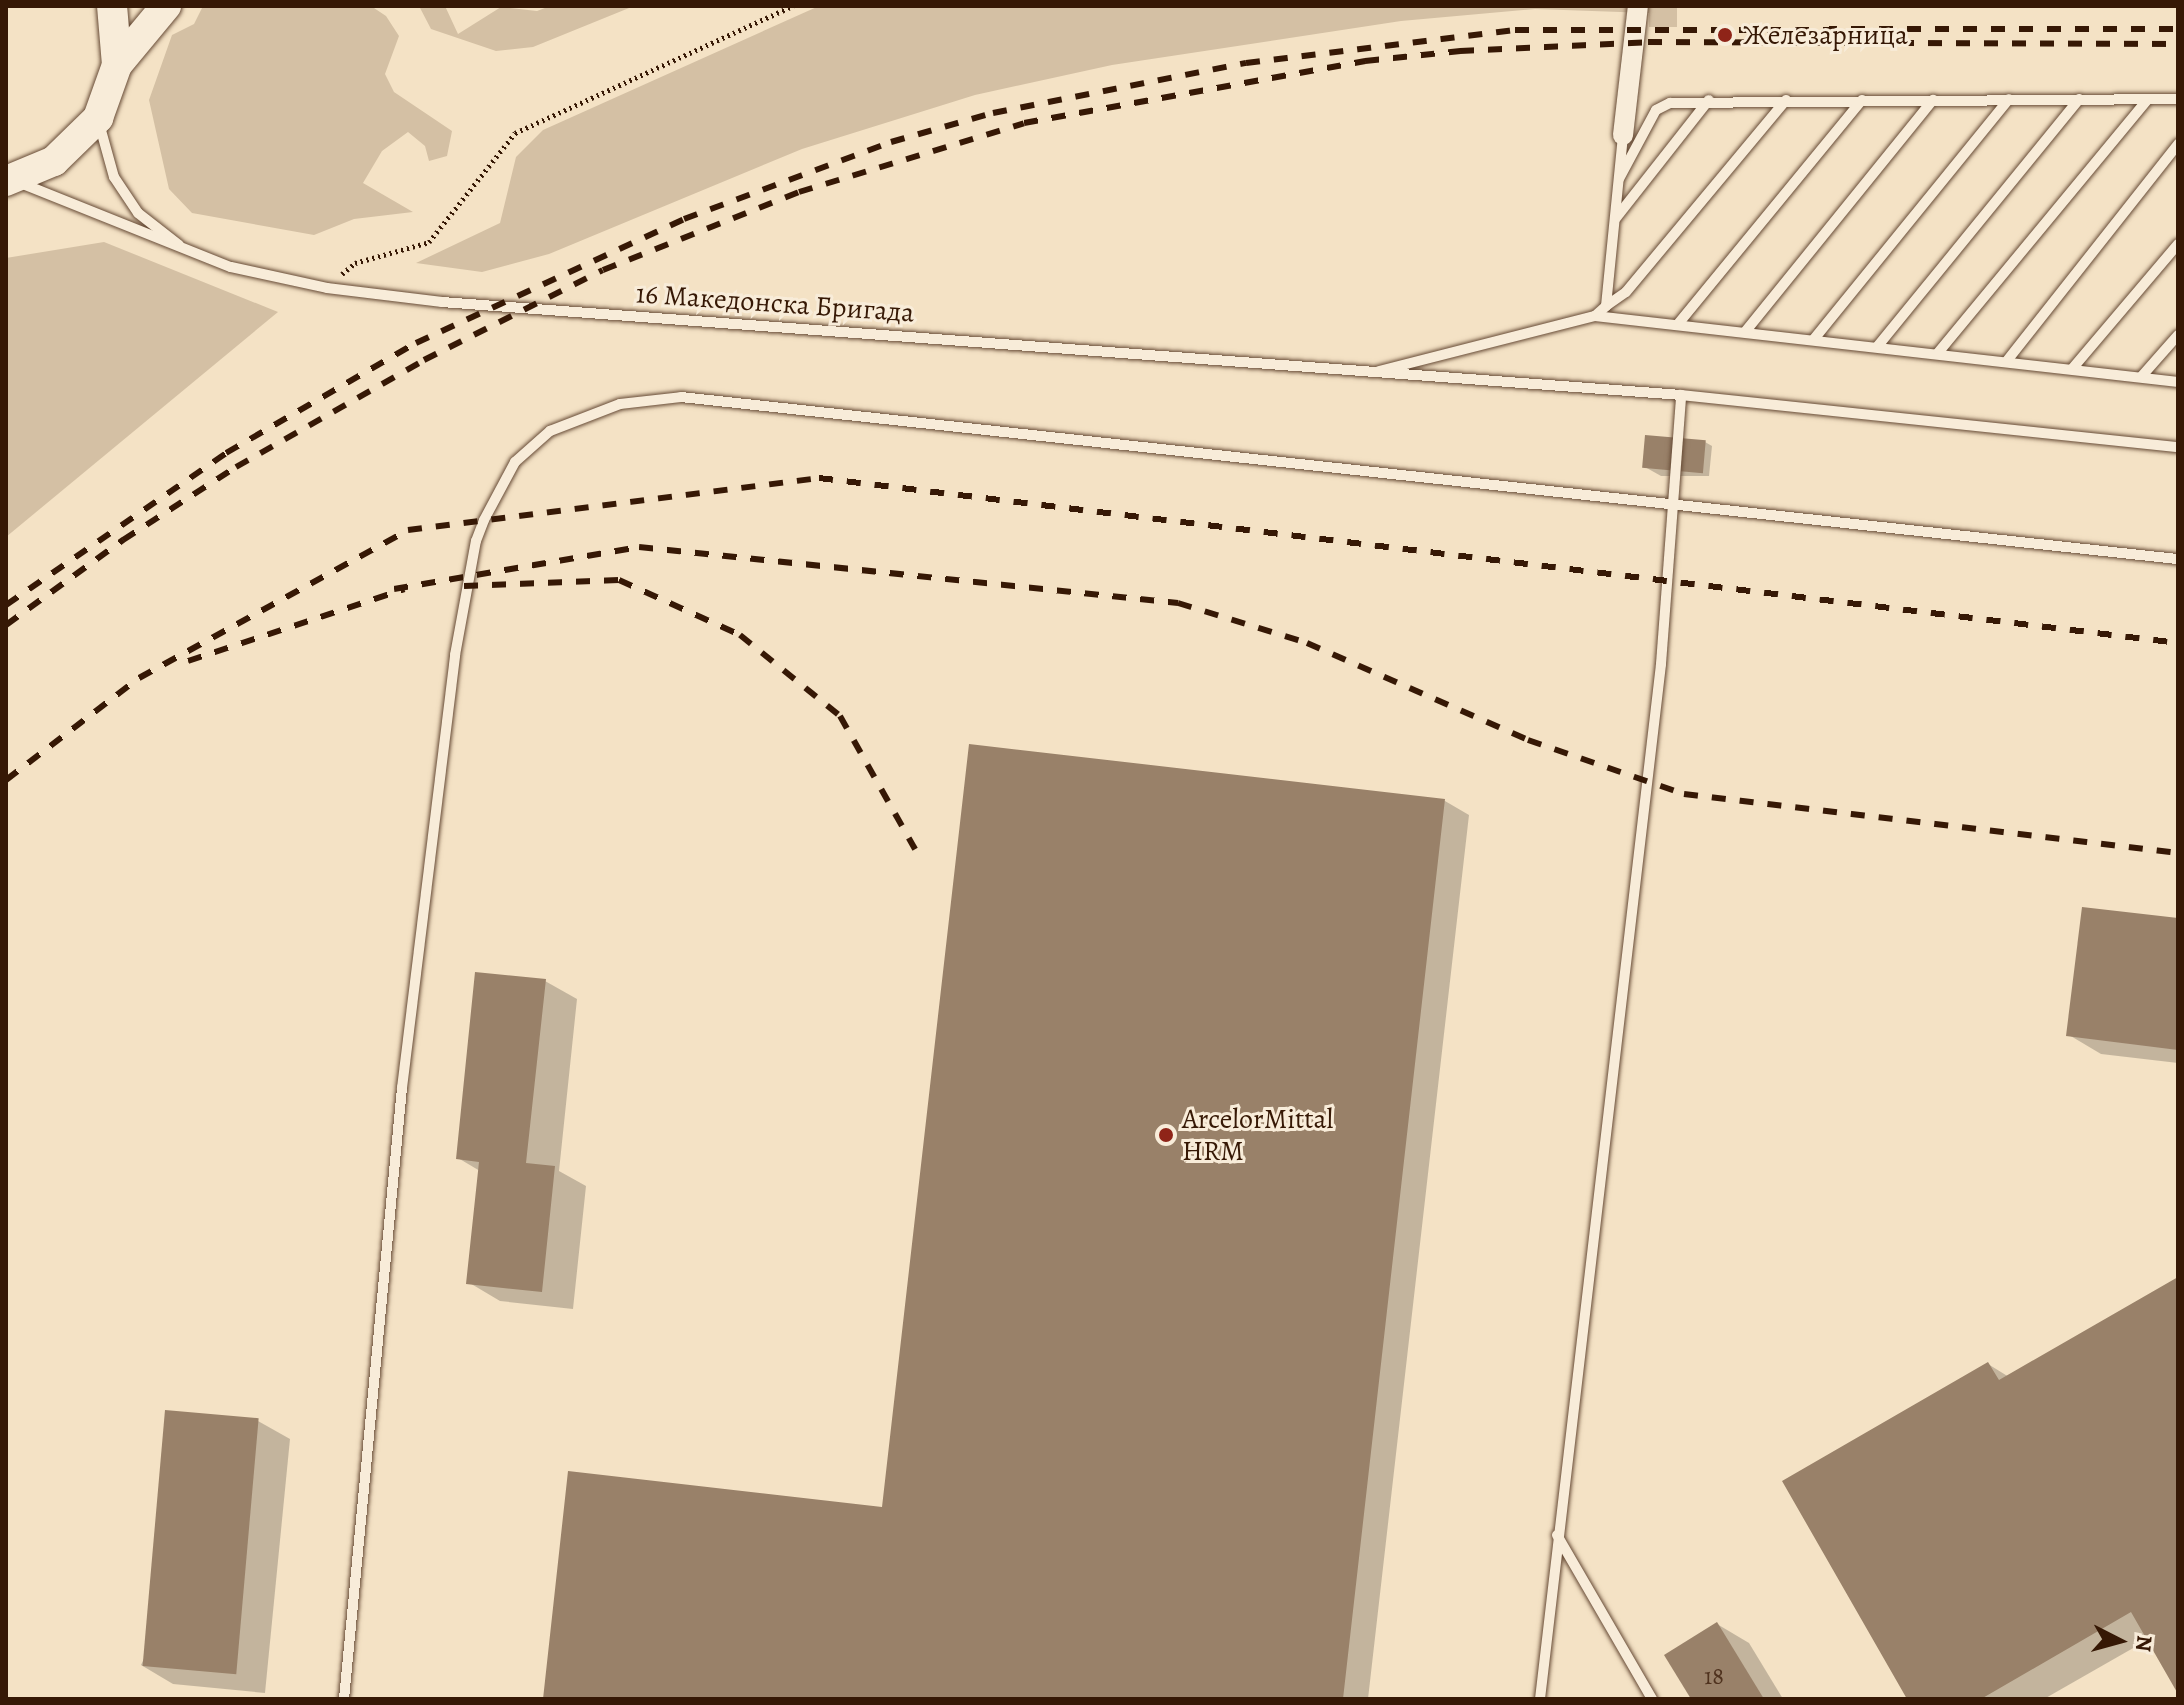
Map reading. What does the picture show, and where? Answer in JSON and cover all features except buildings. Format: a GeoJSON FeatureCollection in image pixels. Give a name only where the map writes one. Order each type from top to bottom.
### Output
{"type":"FeatureCollection","features":[{"type":"Feature","properties":{"kind":"street"},"geometry":{"type":"LineString","coordinates":[[112,6],[117,65]]}},
{"type":"Feature","properties":{"kind":"street"},"geometry":{"type":"LineString","coordinates":[[10,180],[54,161],[98,118],[117,65],[166,6]]}},
{"type":"Feature","properties":{"kind":"street"},"geometry":{"type":"LineString","coordinates":[[1623,135],[1638,6]]}},
{"type":"Feature","properties":{"kind":"lane"},"geometry":{"type":"LineString","coordinates":[[1814,339],[2009,99]]}},
{"type":"Feature","properties":{"kind":"lane"},"geometry":{"type":"LineString","coordinates":[[1877,347],[2079,99]]}},
{"type":"Feature","properties":{"kind":"lane"},"geometry":{"type":"LineString","coordinates":[[1937,354],[2148,99]]}},
{"type":"Feature","properties":{"kind":"lane"},"geometry":{"type":"LineString","coordinates":[[1619,179],[1656,110],[1670,103],[1709,100],[2178,99]]}},
{"type":"Feature","properties":{"kind":"lane"},"geometry":{"type":"LineString","coordinates":[[1615,220],[1709,100]]}},
{"type":"Feature","properties":{"kind":"lane"},"geometry":{"type":"LineString","coordinates":[[1595,316],[1626,292],[1786,100]]}},
{"type":"Feature","properties":{"kind":"lane"},"geometry":{"type":"LineString","coordinates":[[1678,324],[1862,100]]}},
{"type":"Feature","properties":{"kind":"lane"},"geometry":{"type":"LineString","coordinates":[[1745,332],[1933,100]]}},
{"type":"Feature","properties":{"kind":"lane","name":"16 Македонска Бригада"},"geometry":{"type":"LineString","coordinates":[[98,118],[122,189],[138,213],[184,249]]}},
{"type":"Feature","properties":{"kind":"lane"},"geometry":{"type":"LineString","coordinates":[[1606,306],[1623,135]]}},
{"type":"Feature","properties":{"kind":"lane"},"geometry":{"type":"LineString","coordinates":[[2006,362],[2178,144]]}},
{"type":"Feature","properties":{"kind":"lane","name":"16 Македонска Бригада"},"geometry":{"type":"LineString","coordinates":[[10,180],[231,267],[327,288],[442,302],[1368,374],[1681,395],[2178,447]]}},
{"type":"Feature","properties":{"kind":"lane"},"geometry":{"type":"LineString","coordinates":[[2072,369],[2178,244]]}},
{"type":"Feature","properties":{"kind":"lane"},"geometry":{"type":"LineString","coordinates":[[1368,374],[1595,316],[2178,382]]}},
{"type":"Feature","properties":{"kind":"lane"},"geometry":{"type":"LineString","coordinates":[[2141,377],[2178,335]]}},
{"type":"Feature","properties":{"kind":"lane"},"geometry":{"type":"LineString","coordinates":[[1540,1699],[1654,726],[1675,503],[1681,395]]}},
{"type":"Feature","properties":{"kind":"lane"},"geometry":{"type":"LineString","coordinates":[[344,1699],[402,1088],[455,655],[476,541],[515,462],[564,425],[620,404],[681,397],[2178,559]]}},
{"type":"Feature","properties":{"kind":"lane"},"geometry":{"type":"LineString","coordinates":[[1557,1535],[1652,1699]]}},
{"type":"Feature","properties":{"kind":"path"},"geometry":{"type":"LineString","coordinates":[[327,288],[355,263],[429,242],[515,133],[793,6]]}},
{"type":"Feature","properties":{"kind":"shaded area"},"geometry":{"type":"Polygon","coordinates":[[[203,6],[371,6],[386,16],[399,36],[385,74],[394,92],[452,131],[447,156],[429,161],[425,146],[408,132],[382,151],[363,183],[413,212],[354,219],[314,235],[192,213],[169,189],[149,100],[172,35],[194,24],[203,6]]]}},
{"type":"Feature","properties":{"kind":"shaded area"},"geometry":{"type":"Polygon","coordinates":[[[419,6],[445,6],[458,34],[501,7],[537,11],[550,6],[634,6],[533,47],[496,51],[431,29],[419,6]]]}},
{"type":"Feature","properties":{"kind":"shaded area"},"geometry":{"type":"Polygon","coordinates":[[[819,6],[1677,6],[1677,27],[1649,27],[1649,13],[1535,9],[1401,21],[1112,65],[975,95],[802,149],[549,254],[482,272],[416,263],[500,223],[516,157],[543,130],[819,6]]]}},
{"type":"Feature","properties":{"kind":"shaded area"},"geometry":{"type":"Polygon","coordinates":[[[104,242],[278,312],[6,537],[6,258],[104,242]]]}},
{"type":"Feature","properties":{"kind":"railway"},"geometry":{"type":"LineString","coordinates":[[6,605],[226,453],[416,343],[684,219],[891,142],[993,113],[1246,63],[1515,30],[2178,29]]}},
{"type":"Feature","properties":{"kind":"railway"},"geometry":{"type":"LineString","coordinates":[[6,625],[123,540],[236,467],[424,360],[603,270],[799,192],[1024,123],[1365,61],[1460,51],[1648,42],[2178,44]]}},
{"type":"Feature","properties":{"kind":"railway"},"geometry":{"type":"LineString","coordinates":[[6,780],[139,678],[408,530],[819,478],[2178,643]]}},
{"type":"Feature","properties":{"kind":"railway"},"geometry":{"type":"LineString","coordinates":[[394,589],[639,547],[1178,603],[1307,643],[1528,740],[1684,794],[2178,853]]}},
{"type":"Feature","properties":{"kind":"railway"},"geometry":{"type":"LineString","coordinates":[[464,586],[619,580],[740,635],[840,716],[915,849]]}},
{"type":"Feature","properties":{"kind":"railway"},"geometry":{"type":"LineString","coordinates":[[188,661],[404,589]]}},
{"type":"Feature","properties":{"kind":"place","name":"Железарница"},"geometry":{"type":"Point","coordinates":[1725,35]}},
{"type":"Feature","properties":{"kind":"place","name":"ArcelorMittal HRM"},"geometry":{"type":"Point","coordinates":[1166,1135]}}]}
